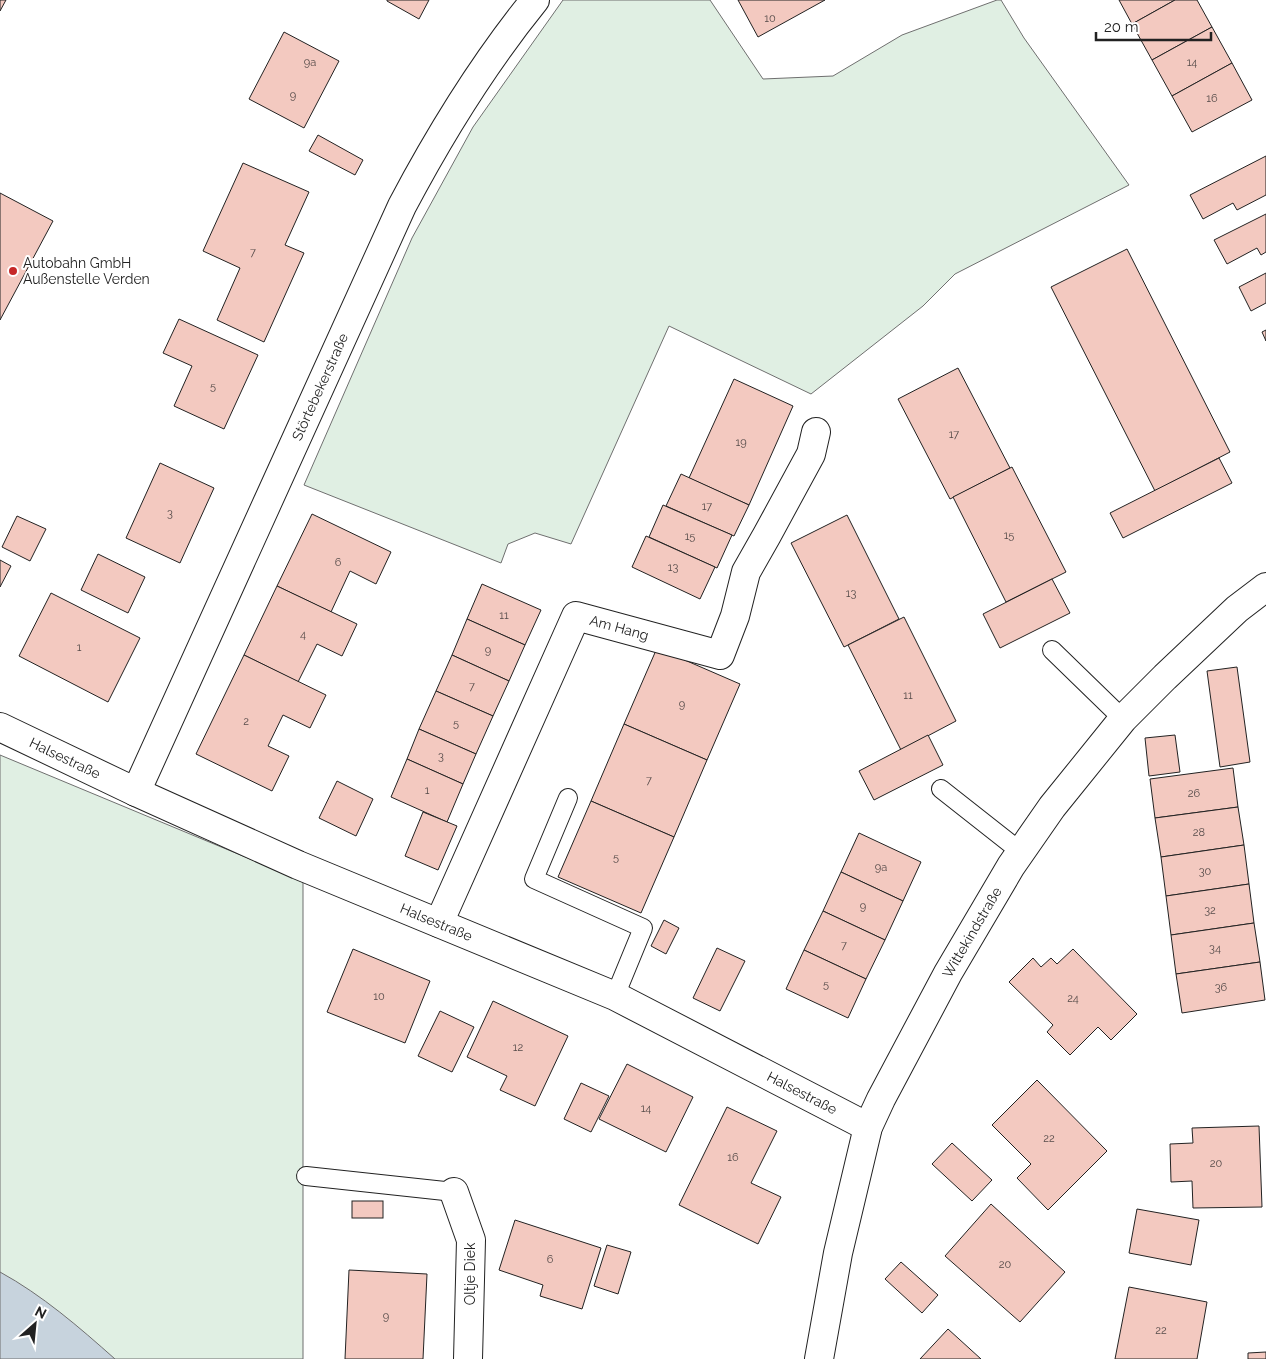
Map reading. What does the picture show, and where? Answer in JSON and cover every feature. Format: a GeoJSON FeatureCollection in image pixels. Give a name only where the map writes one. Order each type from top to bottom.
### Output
{"type":"FeatureCollection","features":[{"type":"Feature","properties":{"kind":"street","name":"Störtebekerstraße"},"geometry":{"type":"LineString","coordinates":[[136,792],[402,206],[431,152],[476,80],[535,0]]}},
{"type":"Feature","properties":{"kind":"street","name":"Am Hang"},"geometry":{"type":"LineString","coordinates":[[439,923],[576,616],[720,656],[735,616],[746,572],[811,454],[816,432]]}},
{"type":"Feature","properties":{"kind":"street","name":"Wittekindstraße"},"geometry":{"type":"LineString","coordinates":[[819,1359],[838,1253],[868,1127],[948,973],[1020,852],[1052,807],[1123,719],[1238,609],[1266,587]]}},
{"type":"Feature","properties":{"kind":"street","name":"Halsestraße"},"geometry":{"type":"LineString","coordinates":[[0,727],[136,792],[298,865],[615,996],[868,1127]]}},
{"type":"Feature","properties":{"kind":"street","name":"Oltje Diek"},"geometry":{"type":"LineString","coordinates":[[454,1192],[471,1240],[468,1359]]}},
{"type":"Feature","properties":{"kind":"lane"},"geometry":{"type":"LineString","coordinates":[[1052,650],[1123,719]]}},
{"type":"Feature","properties":{"kind":"lane"},"geometry":{"type":"LineString","coordinates":[[941,788],[1020,852]]}},
{"type":"Feature","properties":{"kind":"lane"},"geometry":{"type":"LineString","coordinates":[[568,798],[534,879],[643,928],[615,996]]}},
{"type":"Feature","properties":{"kind":"lane"},"geometry":{"type":"LineString","coordinates":[[306,1176],[454,1192]]}},
{"type":"Feature","properties":{"kind":"green space"},"geometry":{"type":"Polygon","coordinates":[[[563,0],[710,0],[763,79],[833,76],[902,35],[1001,0],[1024,38],[1129,185],[955,274],[923,306],[811,394],[669,326],[571,544],[535,533],[508,544],[501,563],[304,485],[412,238],[473,127],[563,0]]]}},
{"type":"Feature","properties":{"kind":"green space"},"geometry":{"type":"Polygon","coordinates":[[[0,755],[303,881],[303,1359],[0,1359],[0,755]]]}},
{"type":"Feature","properties":{"kind":"shaded area"},"geometry":{"type":"Polygon","coordinates":[[[0,1272],[45,1301],[74,1323],[115,1359],[0,1359],[0,1272]]]}},
{"type":"Feature","properties":{"kind":"building"},"geometry":{"type":"Polygon","coordinates":[[[0,0],[6,0],[0,11],[0,0]]]}},
{"type":"Feature","properties":{"kind":"building"},"geometry":{"type":"Polygon","coordinates":[[[387,0],[429,0],[419,19],[387,0]]]}},
{"type":"Feature","properties":{"kind":"building"},"geometry":{"type":"Polygon","coordinates":[[[738,0],[825,0],[758,37],[738,0]]]}},
{"type":"Feature","properties":{"kind":"building"},"geometry":{"type":"Polygon","coordinates":[[[1119,0],[1175,0],[1132,24],[1119,0]]]}},
{"type":"Feature","properties":{"kind":"building"},"geometry":{"type":"Polygon","coordinates":[[[1175,0],[1197,0],[1212,27],[1152,60],[1132,24],[1175,0]]]}},
{"type":"Feature","properties":{"kind":"building"},"geometry":{"type":"Polygon","coordinates":[[[1212,27],[1232,63],[1172,96],[1152,60],[1212,27]]]}},
{"type":"Feature","properties":{"kind":"building"},"geometry":{"type":"Polygon","coordinates":[[[284,32],[339,61],[304,128],[249,99],[284,32]]]}},
{"type":"Feature","properties":{"kind":"building"},"geometry":{"type":"Polygon","coordinates":[[[1232,63],[1252,100],[1192,132],[1172,96],[1232,63]]]}},
{"type":"Feature","properties":{"kind":"building"},"geometry":{"type":"Polygon","coordinates":[[[318,135],[363,160],[355,175],[309,151],[318,135]]]}},
{"type":"Feature","properties":{"kind":"building"},"geometry":{"type":"Polygon","coordinates":[[[1266,156],[1266,195],[1237,210],[1233,203],[1203,219],[1190,195],[1266,156]]]}},
{"type":"Feature","properties":{"kind":"building"},"geometry":{"type":"Polygon","coordinates":[[[243,163],[309,192],[285,245],[304,253],[264,342],[217,320],[240,268],[203,251],[243,163]]]}},
{"type":"Feature","properties":{"kind":"building","name":"Autobahn GmbH Außenstelle Verden"},"geometry":{"type":"Polygon","coordinates":[[[0,193],[53,221],[0,320],[0,193]]]}},
{"type":"Feature","properties":{"kind":"building"},"geometry":{"type":"Polygon","coordinates":[[[1266,214],[1266,252],[1261,255],[1257,248],[1227,264],[1214,240],[1266,214]]]}},
{"type":"Feature","properties":{"kind":"building"},"geometry":{"type":"Polygon","coordinates":[[[1127,249],[1230,452],[1155,491],[1051,287],[1127,249]]]}},
{"type":"Feature","properties":{"kind":"building"},"geometry":{"type":"Polygon","coordinates":[[[1266,273],[1266,303],[1251,311],[1239,287],[1266,273]]]}},
{"type":"Feature","properties":{"kind":"building"},"geometry":{"type":"Polygon","coordinates":[[[179,319],[258,355],[224,429],[174,406],[192,366],[163,353],[179,319]]]}},
{"type":"Feature","properties":{"kind":"building"},"geometry":{"type":"Polygon","coordinates":[[[1266,330],[1266,341],[1262,332],[1266,330]]]}},
{"type":"Feature","properties":{"kind":"building"},"geometry":{"type":"Polygon","coordinates":[[[958,368],[1010,468],[950,499],[898,399],[958,368]]]}},
{"type":"Feature","properties":{"kind":"building"},"geometry":{"type":"Polygon","coordinates":[[[734,379],[793,406],[749,505],[689,478],[734,379]]]}},
{"type":"Feature","properties":{"kind":"building"},"geometry":{"type":"Polygon","coordinates":[[[1219,458],[1232,483],[1123,538],[1110,513],[1219,458]]]}},
{"type":"Feature","properties":{"kind":"building"},"geometry":{"type":"Polygon","coordinates":[[[160,463],[214,488],[180,563],[126,538],[160,463]]]}},
{"type":"Feature","properties":{"kind":"building"},"geometry":{"type":"Polygon","coordinates":[[[1012,467],[1066,572],[1006,602],[953,497],[1012,467]]]}},
{"type":"Feature","properties":{"kind":"building"},"geometry":{"type":"Polygon","coordinates":[[[681,474],[749,505],[734,536],[666,506],[681,474]]]}},
{"type":"Feature","properties":{"kind":"building"},"geometry":{"type":"Polygon","coordinates":[[[663,505],[732,535],[717,568],[649,537],[663,505]]]}},
{"type":"Feature","properties":{"kind":"building"},"geometry":{"type":"Polygon","coordinates":[[[312,514],[391,552],[376,584],[350,571],[331,612],[277,586],[312,514]]]}},
{"type":"Feature","properties":{"kind":"building"},"geometry":{"type":"Polygon","coordinates":[[[847,515],[899,619],[844,647],[791,543],[847,515]]]}},
{"type":"Feature","properties":{"kind":"building"},"geometry":{"type":"Polygon","coordinates":[[[17,516],[46,529],[30,561],[2,547],[17,516]]]}},
{"type":"Feature","properties":{"kind":"building"},"geometry":{"type":"Polygon","coordinates":[[[646,536],[715,567],[700,599],[632,567],[646,536]]]}},
{"type":"Feature","properties":{"kind":"building"},"geometry":{"type":"Polygon","coordinates":[[[98,554],[145,577],[128,613],[81,590],[98,554]]]}},
{"type":"Feature","properties":{"kind":"building"},"geometry":{"type":"Polygon","coordinates":[[[0,560],[11,566],[0,587],[0,560]]]}},
{"type":"Feature","properties":{"kind":"building"},"geometry":{"type":"Polygon","coordinates":[[[1052,579],[1070,613],[1000,648],[983,614],[1052,579]]]}},
{"type":"Feature","properties":{"kind":"building"},"geometry":{"type":"Polygon","coordinates":[[[482,584],[541,610],[525,645],[467,619],[482,584]]]}},
{"type":"Feature","properties":{"kind":"building"},"geometry":{"type":"Polygon","coordinates":[[[277,586],[357,624],[342,656],[317,644],[298,682],[244,655],[277,586]]]}},
{"type":"Feature","properties":{"kind":"building"},"geometry":{"type":"Polygon","coordinates":[[[51,593],[140,638],[108,702],[19,656],[51,593]]]}},
{"type":"Feature","properties":{"kind":"building"},"geometry":{"type":"Polygon","coordinates":[[[904,617],[956,721],[901,750],[848,645],[904,617]]]}},
{"type":"Feature","properties":{"kind":"building"},"geometry":{"type":"Polygon","coordinates":[[[467,619],[525,645],[509,681],[452,655],[467,619]]]}},
{"type":"Feature","properties":{"kind":"building"},"geometry":{"type":"Polygon","coordinates":[[[657,648],[740,684],[707,760],[624,724],[657,648]]]}},
{"type":"Feature","properties":{"kind":"building"},"geometry":{"type":"Polygon","coordinates":[[[244,655],[326,695],[310,728],[283,715],[268,746],[289,756],[272,791],[196,754],[244,655]]]}},
{"type":"Feature","properties":{"kind":"building"},"geometry":{"type":"Polygon","coordinates":[[[452,655],[509,681],[493,716],[436,691],[452,655]]]}},
{"type":"Feature","properties":{"kind":"building"},"geometry":{"type":"Polygon","coordinates":[[[1237,667],[1250,762],[1220,767],[1207,671],[1237,667]]]}},
{"type":"Feature","properties":{"kind":"building"},"geometry":{"type":"Polygon","coordinates":[[[436,691],[493,716],[476,754],[419,729],[436,691]]]}},
{"type":"Feature","properties":{"kind":"building"},"geometry":{"type":"Polygon","coordinates":[[[624,724],[707,760],[674,837],[591,801],[624,724]]]}},
{"type":"Feature","properties":{"kind":"building"},"geometry":{"type":"Polygon","coordinates":[[[419,729],[476,754],[463,784],[407,759],[419,729]]]}},
{"type":"Feature","properties":{"kind":"building"},"geometry":{"type":"Polygon","coordinates":[[[928,735],[943,765],[874,800],[859,771],[928,735]]]}},
{"type":"Feature","properties":{"kind":"building"},"geometry":{"type":"Polygon","coordinates":[[[1175,735],[1180,772],[1149,776],[1145,738],[1175,735]]]}},
{"type":"Feature","properties":{"kind":"building"},"geometry":{"type":"Polygon","coordinates":[[[407,759],[463,784],[447,822],[391,797],[407,759]]]}},
{"type":"Feature","properties":{"kind":"building"},"geometry":{"type":"Polygon","coordinates":[[[1233,768],[1238,807],[1155,818],[1150,779],[1233,768]]]}},
{"type":"Feature","properties":{"kind":"building"},"geometry":{"type":"Polygon","coordinates":[[[337,781],[373,799],[356,836],[319,818],[337,781]]]}},
{"type":"Feature","properties":{"kind":"building"},"geometry":{"type":"Polygon","coordinates":[[[591,801],[674,837],[641,913],[558,877],[591,801]]]}},
{"type":"Feature","properties":{"kind":"building"},"geometry":{"type":"Polygon","coordinates":[[[1238,807],[1244,845],[1161,857],[1155,818],[1238,807]]]}},
{"type":"Feature","properties":{"kind":"building"},"geometry":{"type":"Polygon","coordinates":[[[423,812],[457,826],[438,870],[405,856],[423,812]]]}},
{"type":"Feature","properties":{"kind":"building"},"geometry":{"type":"Polygon","coordinates":[[[859,833],[921,862],[903,901],[841,872],[859,833]]]}},
{"type":"Feature","properties":{"kind":"building"},"geometry":{"type":"Polygon","coordinates":[[[1244,845],[1249,884],[1166,896],[1161,857],[1244,845]]]}},
{"type":"Feature","properties":{"kind":"building"},"geometry":{"type":"Polygon","coordinates":[[[841,872],[903,901],[885,940],[823,911],[841,872]]]}},
{"type":"Feature","properties":{"kind":"building"},"geometry":{"type":"Polygon","coordinates":[[[1249,884],[1254,923],[1171,935],[1166,896],[1249,884]]]}},
{"type":"Feature","properties":{"kind":"building"},"geometry":{"type":"Polygon","coordinates":[[[823,911],[885,940],[866,979],[804,950],[823,911]]]}},
{"type":"Feature","properties":{"kind":"building"},"geometry":{"type":"Polygon","coordinates":[[[664,920],[679,928],[666,954],[651,946],[664,920]]]}},
{"type":"Feature","properties":{"kind":"building"},"geometry":{"type":"Polygon","coordinates":[[[1254,923],[1260,962],[1176,974],[1171,935],[1254,923]]]}},
{"type":"Feature","properties":{"kind":"building"},"geometry":{"type":"Polygon","coordinates":[[[717,948],[745,961],[720,1011],[693,998],[717,948]]]}},
{"type":"Feature","properties":{"kind":"building"},"geometry":{"type":"Polygon","coordinates":[[[353,949],[430,981],[405,1043],[327,1012],[353,949]]]}},
{"type":"Feature","properties":{"kind":"building"},"geometry":{"type":"Polygon","coordinates":[[[1073,949],[1137,1014],[1111,1040],[1098,1027],[1070,1055],[1047,1032],[1053,1025],[1009,982],[1033,958],[1041,967],[1051,958],[1057,964],[1073,949]]]}},
{"type":"Feature","properties":{"kind":"building"},"geometry":{"type":"Polygon","coordinates":[[[804,950],[866,979],[848,1018],[786,989],[804,950]]]}},
{"type":"Feature","properties":{"kind":"building"},"geometry":{"type":"Polygon","coordinates":[[[1260,962],[1265,1000],[1182,1013],[1176,974],[1260,962]]]}},
{"type":"Feature","properties":{"kind":"building"},"geometry":{"type":"Polygon","coordinates":[[[493,1001],[568,1036],[535,1106],[500,1090],[507,1076],[467,1057],[493,1001]]]}},
{"type":"Feature","properties":{"kind":"building"},"geometry":{"type":"Polygon","coordinates":[[[440,1011],[474,1027],[452,1072],[418,1056],[440,1011]]]}},
{"type":"Feature","properties":{"kind":"building"},"geometry":{"type":"Polygon","coordinates":[[[627,1064],[693,1097],[666,1152],[599,1119],[627,1064]]]}},
{"type":"Feature","properties":{"kind":"building"},"geometry":{"type":"Polygon","coordinates":[[[1037,1080],[1107,1151],[1048,1210],[1017,1178],[1031,1164],[992,1125],[1037,1080]]]}},
{"type":"Feature","properties":{"kind":"building"},"geometry":{"type":"Polygon","coordinates":[[[581,1083],[609,1096],[591,1132],[564,1119],[581,1083]]]}},
{"type":"Feature","properties":{"kind":"building"},"geometry":{"type":"Polygon","coordinates":[[[727,1107],[777,1131],[751,1183],[781,1197],[758,1244],[679,1205],[727,1107]]]}},
{"type":"Feature","properties":{"kind":"building"},"geometry":{"type":"Polygon","coordinates":[[[1259,1126],[1262,1207],[1193,1208],[1192,1181],[1171,1182],[1170,1144],[1193,1143],[1192,1128],[1259,1126]]]}},
{"type":"Feature","properties":{"kind":"building"},"geometry":{"type":"Polygon","coordinates":[[[952,1143],[992,1180],[972,1201],[932,1164],[952,1143]]]}},
{"type":"Feature","properties":{"kind":"building"},"geometry":{"type":"Polygon","coordinates":[[[352,1201],[383,1201],[383,1218],[352,1218],[352,1201]]]}},
{"type":"Feature","properties":{"kind":"building"},"geometry":{"type":"Polygon","coordinates":[[[991,1204],[1065,1272],[1020,1322],[945,1256],[991,1204]]]}},
{"type":"Feature","properties":{"kind":"building"},"geometry":{"type":"Polygon","coordinates":[[[1137,1209],[1199,1220],[1191,1265],[1129,1253],[1137,1209]]]}},
{"type":"Feature","properties":{"kind":"building"},"geometry":{"type":"Polygon","coordinates":[[[515,1220],[601,1248],[582,1309],[540,1296],[543,1285],[499,1270],[515,1220]]]}},
{"type":"Feature","properties":{"kind":"building"},"geometry":{"type":"Polygon","coordinates":[[[607,1245],[631,1252],[618,1294],[594,1286],[607,1245]]]}},
{"type":"Feature","properties":{"kind":"building"},"geometry":{"type":"Polygon","coordinates":[[[901,1262],[938,1295],[922,1313],[885,1279],[901,1262]]]}},
{"type":"Feature","properties":{"kind":"building"},"geometry":{"type":"Polygon","coordinates":[[[349,1270],[427,1274],[423,1359],[345,1359],[349,1270]]]}},
{"type":"Feature","properties":{"kind":"building"},"geometry":{"type":"Polygon","coordinates":[[[1129,1287],[1207,1302],[1197,1359],[1115,1359],[1129,1287]]]}},
{"type":"Feature","properties":{"kind":"building"},"geometry":{"type":"Polygon","coordinates":[[[948,1329],[981,1359],[920,1359],[948,1329]]]}},
{"type":"Feature","properties":{"kind":"building"},"geometry":{"type":"Polygon","coordinates":[[[1266,1352],[1266,1359],[1248,1359],[1248,1353],[1266,1352]]]}},
{"type":"Feature","properties":{"kind":"place","name":"Autobahn GmbH Außenstelle Verden"},"geometry":{"type":"Point","coordinates":[13,271]}}]}
